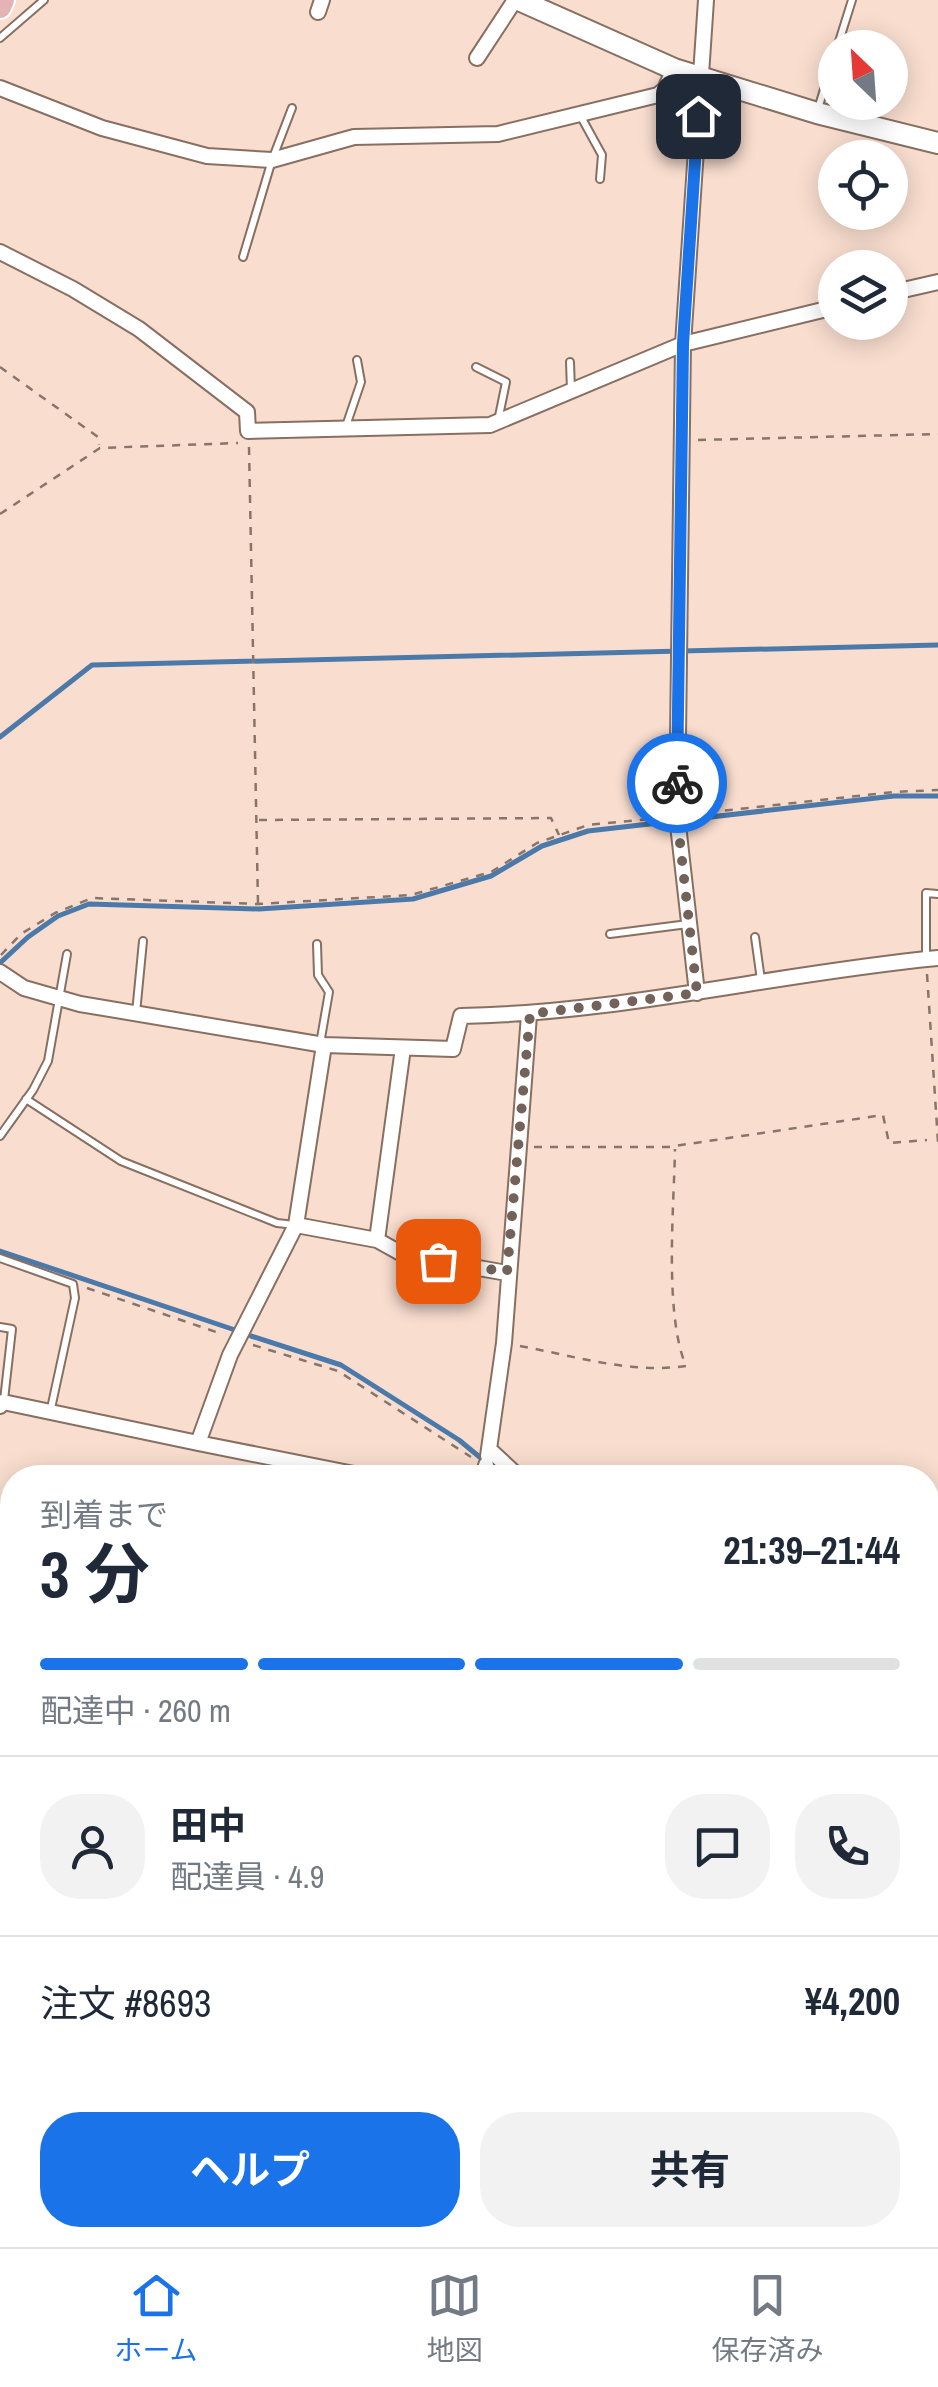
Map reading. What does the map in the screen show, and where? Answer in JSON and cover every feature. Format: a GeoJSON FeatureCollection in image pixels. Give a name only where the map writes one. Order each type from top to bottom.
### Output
{"type":"FeatureCollection","features":[{"type":"Feature","properties":{"kind":"main road"},"geometry":{"type":"LineString","coordinates":[[0,8],[3,0]]}},
{"type":"Feature","properties":{"kind":"street"},"geometry":{"type":"LineString","coordinates":[[477,58],[517,0],[674,69],[938,143]]}},
{"type":"Feature","properties":{"kind":"street"},"geometry":{"type":"LineString","coordinates":[[697,993],[677,816],[683,344],[706,0]]}},
{"type":"Feature","properties":{"kind":"street"},"geometry":{"type":"LineString","coordinates":[[0,88],[102,128],[207,156],[272,160],[354,136],[498,134],[658,95],[666,89],[674,69]]}},
{"type":"Feature","properties":{"kind":"street"},"geometry":{"type":"LineString","coordinates":[[0,252],[139,330],[248,412],[248,431],[490,425],[683,344],[818,311]]}},
{"type":"Feature","properties":{"kind":"street"},"geometry":{"type":"LineString","coordinates":[[908,289],[938,282]]}},
{"type":"Feature","properties":{"kind":"street"},"geometry":{"type":"LineString","coordinates":[[0,972],[24,988],[136,1013],[322,1044],[453,1049],[461,1016],[530,1014],[932,959]]}},
{"type":"Feature","properties":{"kind":"street"},"geometry":{"type":"LineString","coordinates":[[485,1462],[504,1343],[530,1014]]}},
{"type":"Feature","properties":{"kind":"street"},"geometry":{"type":"LineString","coordinates":[[198,1443],[230,1355],[296,1225],[322,1044]]}},
{"type":"Feature","properties":{"kind":"street"},"geometry":{"type":"LineString","coordinates":[[377,1240],[403,1048]]}},
{"type":"Feature","properties":{"kind":"street"},"geometry":{"type":"LineString","coordinates":[[296,1225],[377,1240],[404,1255],[507,1272]]}},
{"type":"Feature","properties":{"kind":"street"},"geometry":{"type":"LineString","coordinates":[[2,1404],[309,1465]]}},
{"type":"Feature","properties":{"kind":"lane"},"geometry":{"type":"LineString","coordinates":[[0,38],[44,0]]}},
{"type":"Feature","properties":{"kind":"lane"},"geometry":{"type":"LineString","coordinates":[[842,30],[852,0]]}},
{"type":"Feature","properties":{"kind":"lane"},"geometry":{"type":"LineString","coordinates":[[244,256],[292,108]]}},
{"type":"Feature","properties":{"kind":"lane"},"geometry":{"type":"LineString","coordinates":[[580,114],[602,155],[600,178]]}},
{"type":"Feature","properties":{"kind":"lane"},"geometry":{"type":"LineString","coordinates":[[345,428],[361,382],[357,360]]}},
{"type":"Feature","properties":{"kind":"lane"},"geometry":{"type":"LineString","coordinates":[[570,362],[571,391]]}},
{"type":"Feature","properties":{"kind":"lane"},"geometry":{"type":"LineString","coordinates":[[476,367],[506,382],[498,422]]}},
{"type":"Feature","properties":{"kind":"lane"},"geometry":{"type":"LineString","coordinates":[[932,959],[926,893],[938,894]]}},
{"type":"Feature","properties":{"kind":"lane"},"geometry":{"type":"LineString","coordinates":[[610,934],[690,924]]}},
{"type":"Feature","properties":{"kind":"lane"},"geometry":{"type":"LineString","coordinates":[[754,937],[762,983]]}},
{"type":"Feature","properties":{"kind":"lane"},"geometry":{"type":"LineString","coordinates":[[136,1013],[143,941]]}},
{"type":"Feature","properties":{"kind":"lane"},"geometry":{"type":"LineString","coordinates":[[317,944],[318,976],[329,992],[322,1044]]}},
{"type":"Feature","properties":{"kind":"lane"},"geometry":{"type":"LineString","coordinates":[[0,1136],[48,1060],[67,954]]}},
{"type":"Feature","properties":{"kind":"lane"},"geometry":{"type":"LineString","coordinates":[[26,1099],[121,1161],[278,1223],[296,1225]]}},
{"type":"Feature","properties":{"kind":"lane"},"geometry":{"type":"LineString","coordinates":[[0,1258],[74,1284],[75,1298],[50,1414]]}},
{"type":"Feature","properties":{"kind":"lane"},"geometry":{"type":"LineString","coordinates":[[0,1327],[12,1329],[2,1404]]}},
{"type":"Feature","properties":{"kind":"path"},"geometry":{"type":"LineString","coordinates":[[0,366],[98,437],[100,448]]}},
{"type":"Feature","properties":{"kind":"path"},"geometry":{"type":"LineString","coordinates":[[682,440],[938,434]]}},
{"type":"Feature","properties":{"kind":"path"},"geometry":{"type":"LineString","coordinates":[[0,514],[100,448],[249,442],[258,904]]}},
{"type":"Feature","properties":{"kind":"path"},"geometry":{"type":"LineString","coordinates":[[0,956],[22,934],[55,913],[92,898],[258,904],[412,894],[491,872],[537,843],[588,826],[938,790]]}},
{"type":"Feature","properties":{"kind":"path"},"geometry":{"type":"LineString","coordinates":[[257,820],[551,818],[559,834]]}},
{"type":"Feature","properties":{"kind":"path"},"geometry":{"type":"LineString","coordinates":[[932,959],[931,1069],[938,1142]]}},
{"type":"Feature","properties":{"kind":"path"},"geometry":{"type":"LineString","coordinates":[[931,1069],[938,1068]]}},
{"type":"Feature","properties":{"kind":"path"},"geometry":{"type":"LineString","coordinates":[[518,1147],[675,1146],[883,1116],[889,1144],[927,1140]]}},
{"type":"Feature","properties":{"kind":"path"},"geometry":{"type":"LineString","coordinates":[[504,1343],[604,1364],[636,1368],[686,1366],[680,1352],[675,1312],[675,1146]]}},
{"type":"Feature","properties":{"kind":"path"},"geometry":{"type":"LineString","coordinates":[[74,1284],[231,1337]]}},
{"type":"Feature","properties":{"kind":"path"},"geometry":{"type":"LineString","coordinates":[[250,1344],[338,1371],[485,1462]]}},
{"type":"Feature","properties":{"kind":"waterway"},"geometry":{"type":"LineString","coordinates":[[0,737],[92,665],[938,645]]}},
{"type":"Feature","properties":{"kind":"waterway"},"geometry":{"type":"LineString","coordinates":[[0,963],[58,916],[89,904],[259,909],[413,899],[491,876],[542,846],[588,831],[894,796],[938,796]]}},
{"type":"Feature","properties":{"kind":"waterway"},"geometry":{"type":"LineString","coordinates":[[0,1251],[238,1331]]}},
{"type":"Feature","properties":{"kind":"waterway"},"geometry":{"type":"LineString","coordinates":[[251,1336],[341,1365],[459,1440],[489,1465]]}},
{"type":"Feature","properties":{"kind":"way so far"},"geometry":{"type":"LineString","coordinates":[[438,1261],[507,1272],[530,1014],[697,993],[677,816],[677,783]]}},
{"type":"Feature","properties":{"kind":"route"},"geometry":{"type":"LineString","coordinates":[[677,783],[683,344],[698,116]]}}]}
